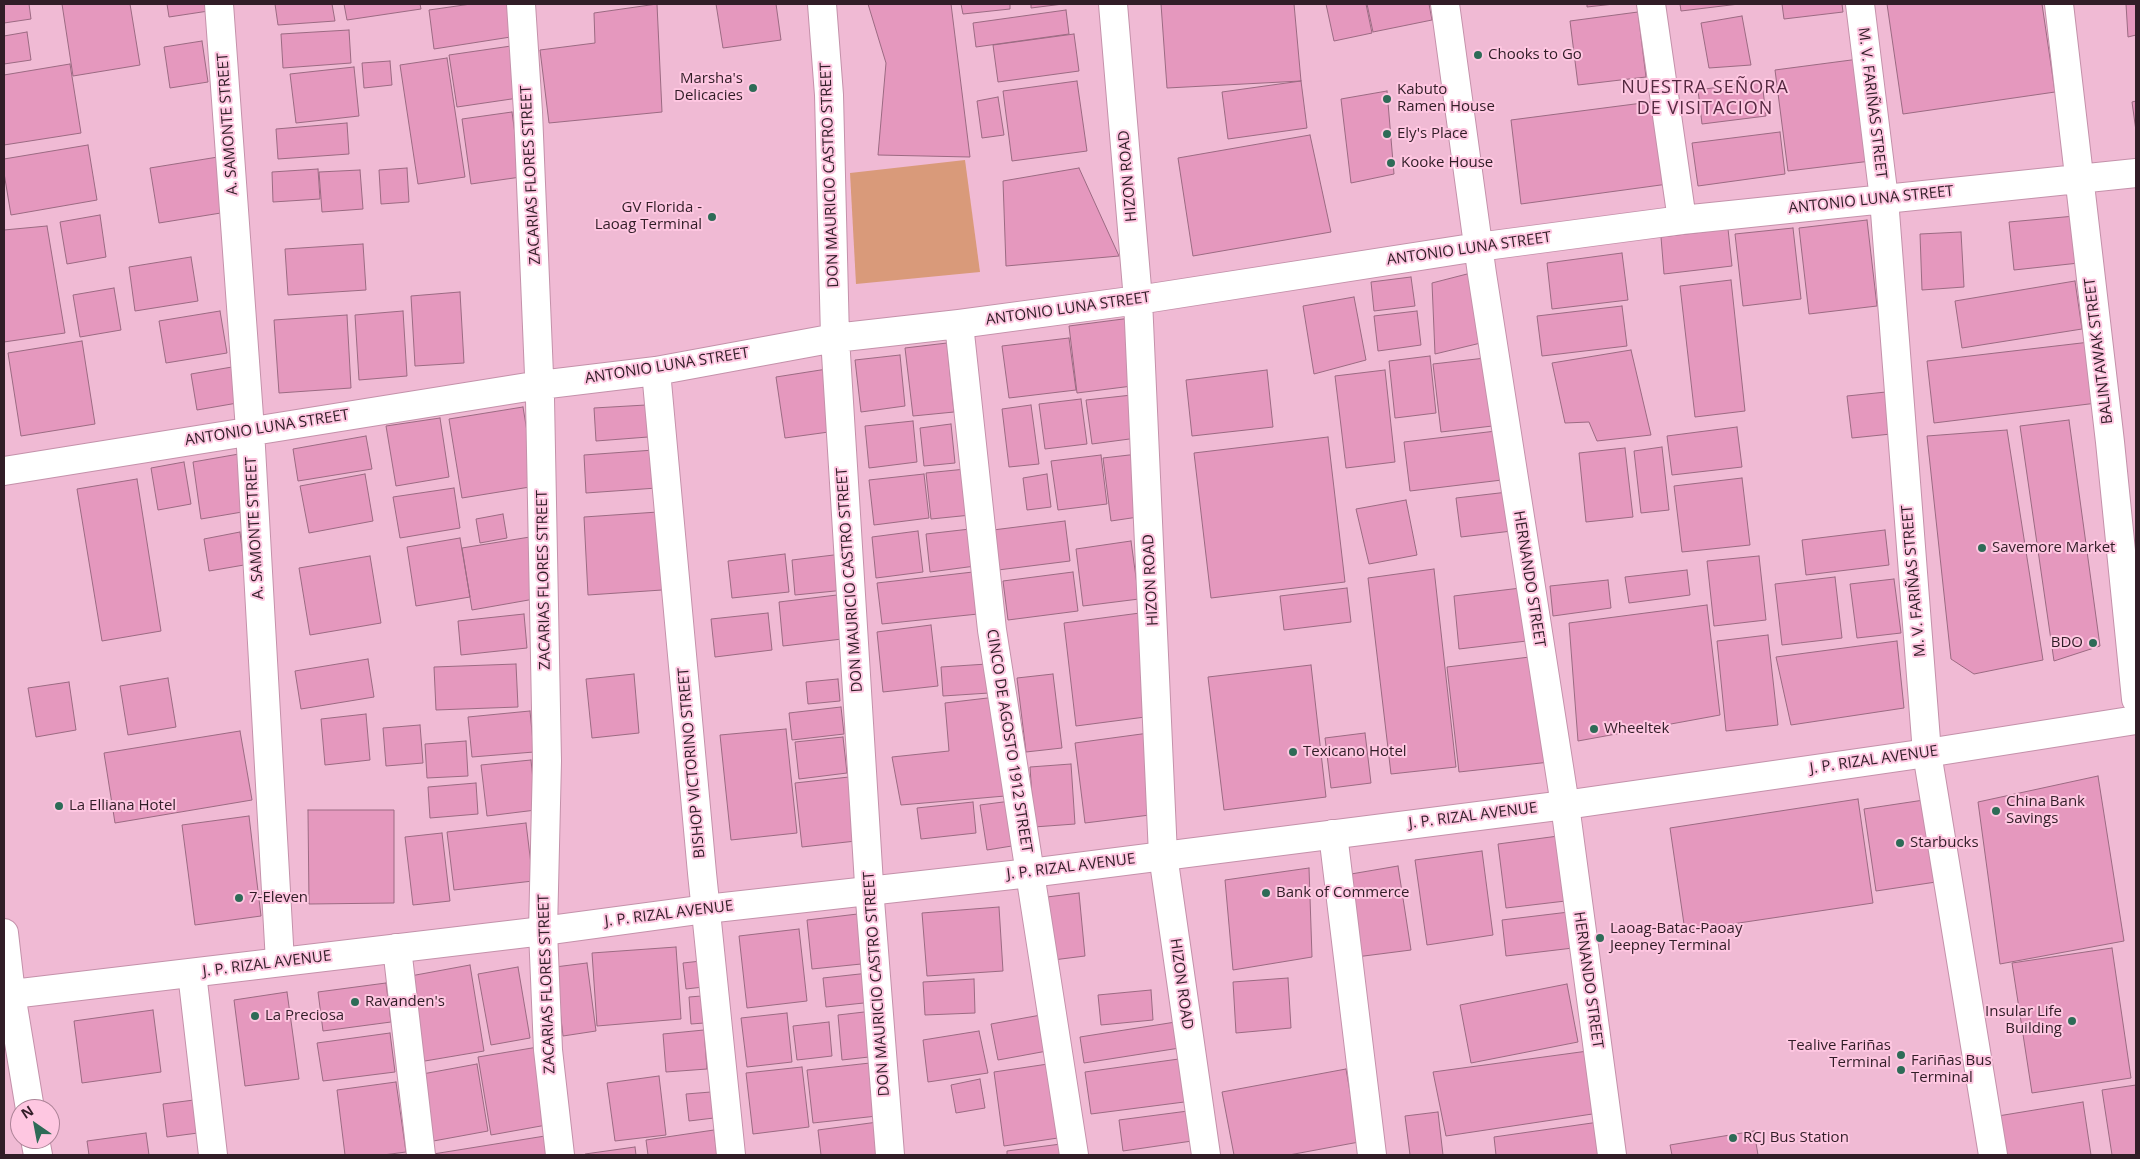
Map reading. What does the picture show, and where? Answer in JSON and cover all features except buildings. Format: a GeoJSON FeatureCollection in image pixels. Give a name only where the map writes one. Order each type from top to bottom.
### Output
{"type":"FeatureCollection","features":[{"type":"Feature","properties":{"kind":"street","name":"A. SAMONTE STREET"},"geometry":{"type":"LineString","coordinates":[[220,4],[250,430],[280,962]]}},
{"type":"Feature","properties":{"kind":"street","name":"ZACARIAS FLORES STREET"},"geometry":{"type":"LineString","coordinates":[[521,4],[528,112],[540,385],[547,761],[542,931],[548,1050],[560,1155]]}},
{"type":"Feature","properties":{"kind":"street","name":"DON MAURICIO CASTRO STREET"},"geometry":{"type":"LineString","coordinates":[[822,4],[829,95],[835,338],[870,890],[890,1155]]}},
{"type":"Feature","properties":{"kind":"street","name":"HIZON ROAD"},"geometry":{"type":"LineString","coordinates":[[1113,4],[1138,300],[1164,855],[1206,1155]]}},
{"type":"Feature","properties":{"kind":"street","name":"HERNANDO STREET"},"geometry":{"type":"LineString","coordinates":[[1445,4],[1478,247],[1565,805],[1612,1155]]}},
{"type":"Feature","properties":{"kind":"street"},"geometry":{"type":"LineString","coordinates":[[1651,4],[1682,220]]}},
{"type":"Feature","properties":{"kind":"street","name":"M. V. FARIÑAS STREET"},"geometry":{"type":"LineString","coordinates":[[1860,4],[1884,198],[1927,753],[1993,1155]]}},
{"type":"Feature","properties":{"kind":"street","name":"BALINTAWAK STREET"},"geometry":{"type":"LineString","coordinates":[[2059,4],[2136,699]]}},
{"type":"Feature","properties":{"kind":"street","name":"ANTONIO LUNA STREET"},"geometry":{"type":"LineString","coordinates":[[4,471],[250,430],[540,385],[656,371],[835,338],[959,324],[1138,300],[1478,247],[1682,220],[2136,173]]}},
{"type":"Feature","properties":{"kind":"street","name":"CINCO DE AGOSTO 1912 STREET"},"geometry":{"type":"LineString","coordinates":[[959,324],[992,630],[1074,1155]]}},
{"type":"Feature","properties":{"kind":"street","name":"BISHOP VICTORINO STREET"},"geometry":{"type":"LineString","coordinates":[[656,371],[706,909],[732,1155]]}},
{"type":"Feature","properties":{"kind":"street","name":"J. P. RIZAL AVENUE"},"geometry":{"type":"LineString","coordinates":[[7,995],[542,931],[706,909],[1030,873],[1565,805],[1927,753],[2136,720]]}},
{"type":"Feature","properties":{"kind":"street"},"geometry":{"type":"LineString","coordinates":[[1333,834],[1372,1155]]}},
{"type":"Feature","properties":{"kind":"street"},"geometry":{"type":"LineString","coordinates":[[4,933],[7,995],[28,1099]]}},
{"type":"Feature","properties":{"kind":"street"},"geometry":{"type":"LineString","coordinates":[[398,948],[421,1155]]}},
{"type":"Feature","properties":{"kind":"street"},"geometry":{"type":"LineString","coordinates":[[192,973],[214,1155]]}},
{"type":"Feature","properties":{"kind":"shaded area"},"geometry":{"type":"Polygon","coordinates":[[[965,160],[980,272],[856,284],[850,173],[965,160]]]}},
{"type":"Feature","properties":{"kind":"place","name":"Chooks to Go"},"geometry":{"type":"Point","coordinates":[1478,55]}},
{"type":"Feature","properties":{"kind":"place","name":"Marsha's Delicacies"},"geometry":{"type":"Point","coordinates":[753,88]}},
{"type":"Feature","properties":{"kind":"place","name":"Kabuto Ramen House"},"geometry":{"type":"Point","coordinates":[1387,99]}},
{"type":"Feature","properties":{"kind":"place","name":"Ely's Place"},"geometry":{"type":"Point","coordinates":[1387,134]}},
{"type":"Feature","properties":{"kind":"place","name":"Kooke House"},"geometry":{"type":"Point","coordinates":[1391,163]}},
{"type":"Feature","properties":{"kind":"place","name":"GV Florida - Laoag Terminal"},"geometry":{"type":"Point","coordinates":[712,217]}},
{"type":"Feature","properties":{"kind":"place","name":"Savemore Market"},"geometry":{"type":"Point","coordinates":[1982,548]}},
{"type":"Feature","properties":{"kind":"place","name":"BDO"},"geometry":{"type":"Point","coordinates":[2093,643]}},
{"type":"Feature","properties":{"kind":"place","name":"Wheeltek"},"geometry":{"type":"Point","coordinates":[1594,729]}},
{"type":"Feature","properties":{"kind":"place","name":"Texicano Hotel"},"geometry":{"type":"Point","coordinates":[1293,752]}},
{"type":"Feature","properties":{"kind":"place","name":"La Elliana Hotel"},"geometry":{"type":"Point","coordinates":[59,806]}},
{"type":"Feature","properties":{"kind":"place","name":"China Bank Savings"},"geometry":{"type":"Point","coordinates":[1996,811]}},
{"type":"Feature","properties":{"kind":"place","name":"Starbucks"},"geometry":{"type":"Point","coordinates":[1900,843]}},
{"type":"Feature","properties":{"kind":"place","name":"Bank of Commerce"},"geometry":{"type":"Point","coordinates":[1266,893]}},
{"type":"Feature","properties":{"kind":"place","name":"7-Eleven"},"geometry":{"type":"Point","coordinates":[239,898]}},
{"type":"Feature","properties":{"kind":"place","name":"Laoag-Batac-Paoay Jeepney Terminal"},"geometry":{"type":"Point","coordinates":[1600,938]}},
{"type":"Feature","properties":{"kind":"place","name":"Ravanden's"},"geometry":{"type":"Point","coordinates":[355,1002]}},
{"type":"Feature","properties":{"kind":"place","name":"La Preciosa"},"geometry":{"type":"Point","coordinates":[255,1016]}},
{"type":"Feature","properties":{"kind":"place","name":"Insular Life Building"},"geometry":{"type":"Point","coordinates":[2072,1021]}},
{"type":"Feature","properties":{"kind":"place","name":"Tealive Fariñas Terminal"},"geometry":{"type":"Point","coordinates":[1901,1055]}},
{"type":"Feature","properties":{"kind":"place","name":"Fariñas Bus Terminal"},"geometry":{"type":"Point","coordinates":[1901,1070]}},
{"type":"Feature","properties":{"kind":"place","name":"RCJ Bus Station"},"geometry":{"type":"Point","coordinates":[1733,1138]}},
{"type":"Feature","properties":{"kind":"district","name":"NUESTRA SEÑORA DE VISITACION"},"geometry":{"type":"Point","coordinates":[1705,98]}}]}
